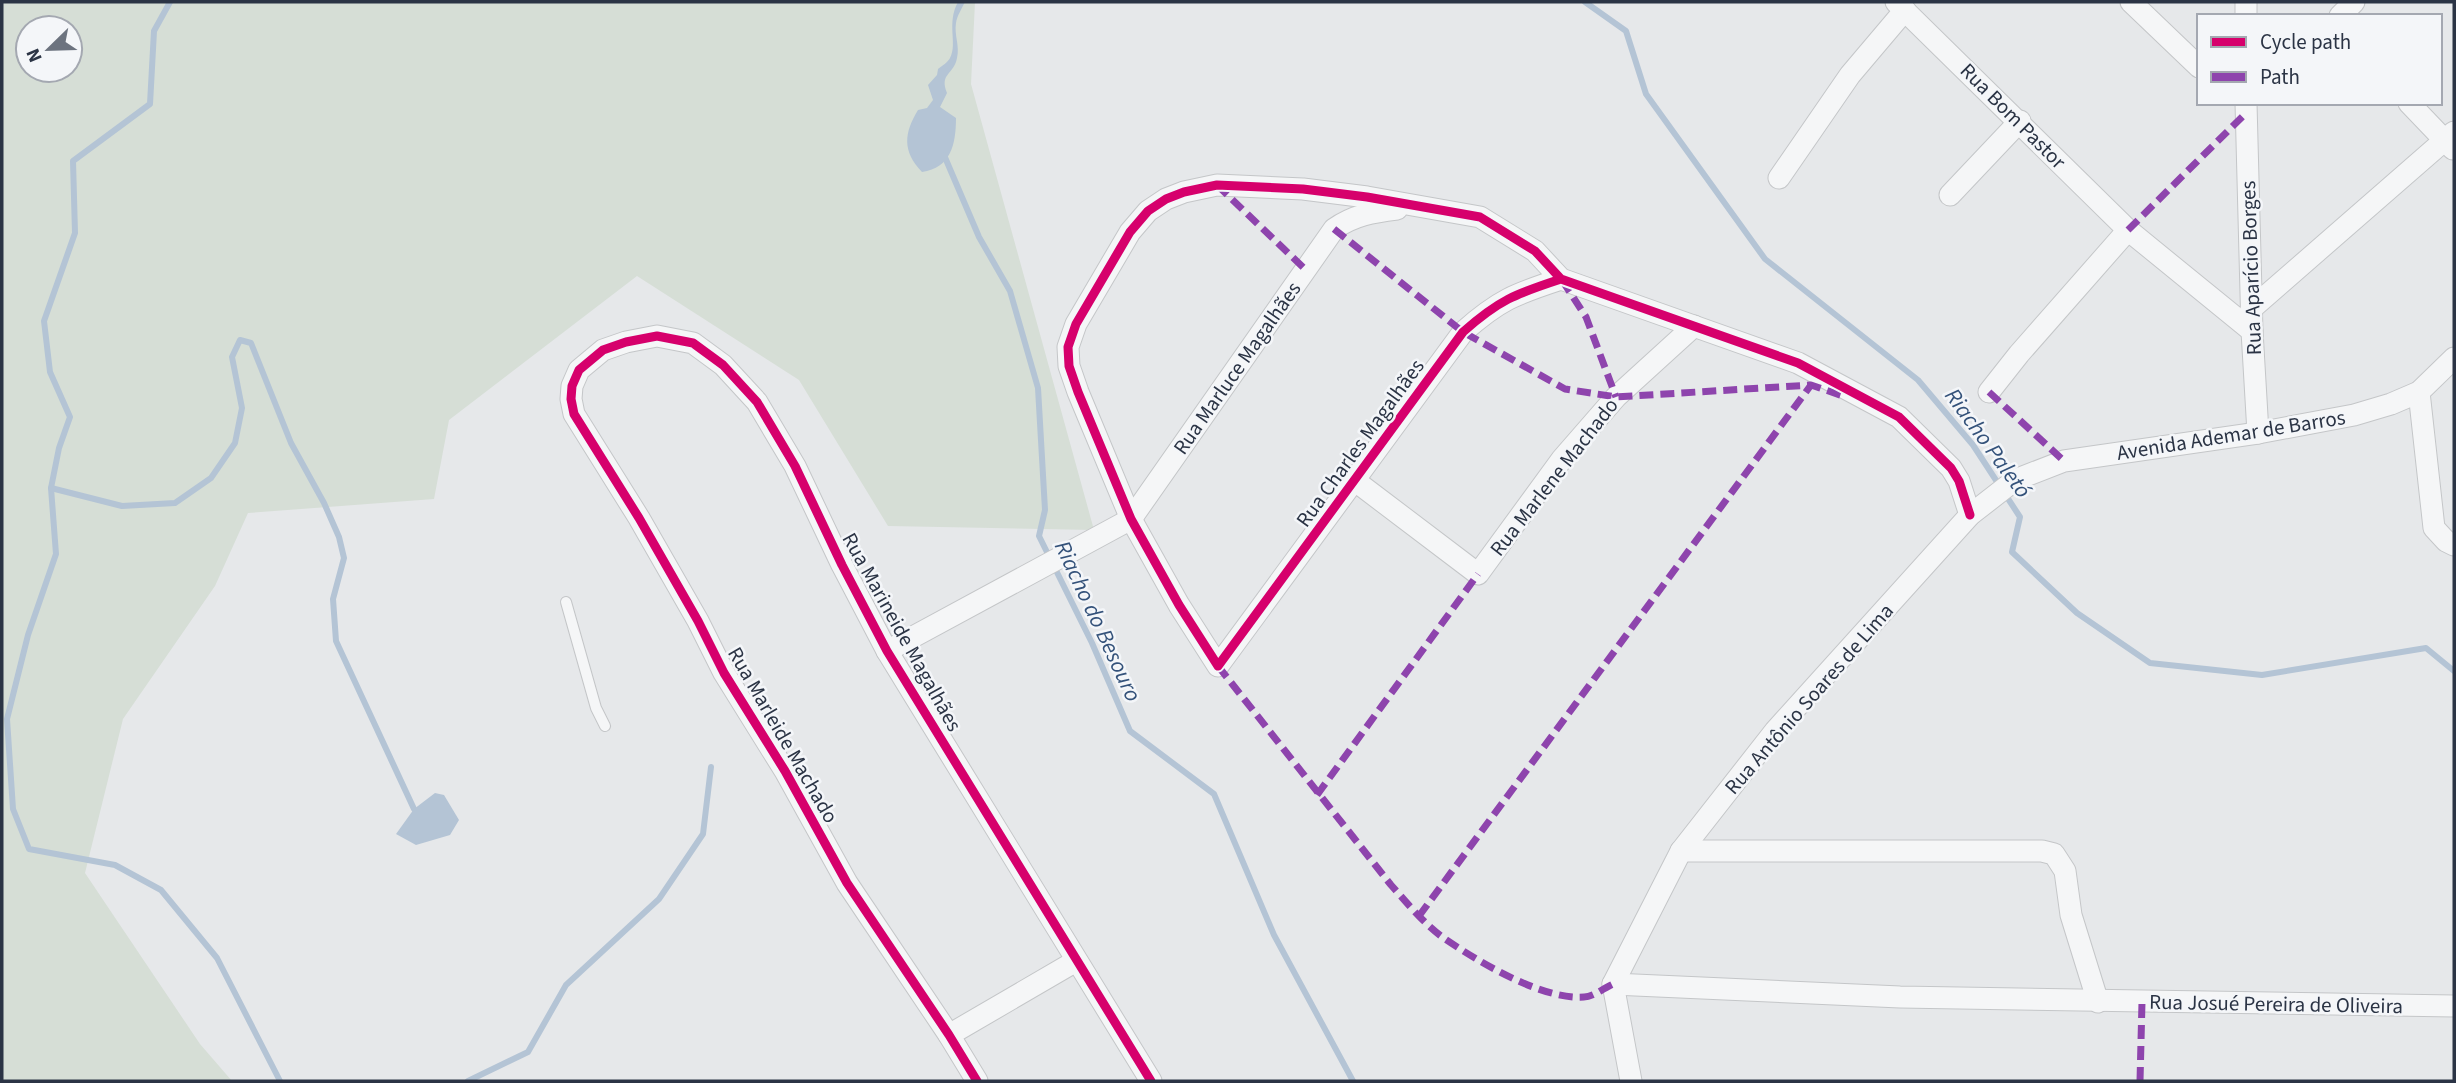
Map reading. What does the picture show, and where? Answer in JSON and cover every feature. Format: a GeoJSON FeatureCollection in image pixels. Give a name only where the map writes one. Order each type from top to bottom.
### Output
{"type":"FeatureCollection","features":[{"type":"Feature","properties":{"kind":"street"},"geometry":{"type":"LineString","coordinates":[[2131,2],[2152,12],[2197,65]]}},
{"type":"Feature","properties":{"kind":"street"},"geometry":{"type":"LineString","coordinates":[[1779,178],[1901,6]]}},
{"type":"Feature","properties":{"kind":"street","name":"Rua Bom Pastor"},"geometry":{"type":"LineString","coordinates":[[1901,6],[2128,230],[2252,331]]}},
{"type":"Feature","properties":{"kind":"street"},"geometry":{"type":"LineString","coordinates":[[2251,309],[2451,141],[2411,105]]}},
{"type":"Feature","properties":{"kind":"street","name":"Rua Aparício Borges"},"geometry":{"type":"LineString","coordinates":[[2246,106],[2251,309],[2258,433]]}},
{"type":"Feature","properties":{"kind":"street"},"geometry":{"type":"LineString","coordinates":[[1950,195],[2020,121]]}},
{"type":"Feature","properties":{"kind":"street"},"geometry":{"type":"LineString","coordinates":[[1131,519],[1078,392],[1069,366],[1068,347],[1076,324],[1130,232],[1148,211],[1175,196],[1217,185],[1303,189],[1480,217],[1535,251],[1561,279],[1798,363],[1899,417],[1951,468],[1959,481],[1970,515]]}},
{"type":"Feature","properties":{"kind":"street","name":"Rua Marluce Magalhães"},"geometry":{"type":"LineString","coordinates":[[887,651],[1131,519],[1334,229],[1348,219],[1370,212],[1420,206]]}},
{"type":"Feature","properties":{"kind":"street"},"geometry":{"type":"LineString","coordinates":[[1989,392],[2128,230]]}},
{"type":"Feature","properties":{"kind":"street","name":"Rua Charles Magalhães"},"geometry":{"type":"LineString","coordinates":[[1131,519],[1179,605],[1218,666],[1463,332],[1490,308],[1507,298],[1561,279]]}},
{"type":"Feature","properties":{"kind":"street","name":"Rua Marlene Machado"},"geometry":{"type":"LineString","coordinates":[[1354,480],[1478,574],[1562,459],[1616,397],[1694,326]]}},
{"type":"Feature","properties":{"kind":"street","name":"Rua Marineide Magalhães"},"geometry":{"type":"LineString","coordinates":[[570,399],[579,370],[603,351],[626,342],[657,336],[693,343],[723,365],[757,402],[795,466],[887,651],[1151,1081]]}},
{"type":"Feature","properties":{"kind":"street","name":"Avenida Ademar de Barros"},"geometry":{"type":"LineString","coordinates":[[2005,486],[2064,461],[2258,433],[2354,415],[2419,393],[2454,358]]}},
{"type":"Feature","properties":{"kind":"street"},"geometry":{"type":"LineString","coordinates":[[2419,393],[2434,528],[2440,536],[2454,545]]}},
{"type":"Feature","properties":{"kind":"street","name":"Rua Marleide Machado"},"geometry":{"type":"LineString","coordinates":[[570,399],[574,414],[646,530],[724,673],[785,771],[847,883],[977,1081]]}},
{"type":"Feature","properties":{"kind":"street","name":"Rua Antônio Soares de Lima"},"geometry":{"type":"LineString","coordinates":[[1613,984],[1681,851],[1775,731],[1970,515],[2005,486]]}},
{"type":"Feature","properties":{"kind":"street"},"geometry":{"type":"LineString","coordinates":[[1681,851],[2042,851],[2054,854],[2065,871],[2071,915],[2098,1002]]}},
{"type":"Feature","properties":{"kind":"street"},"geometry":{"type":"LineString","coordinates":[[949,1035],[1076,961]]}},
{"type":"Feature","properties":{"kind":"street"},"geometry":{"type":"LineString","coordinates":[[1613,984],[1630,1081]]}},
{"type":"Feature","properties":{"kind":"street","name":"Rua Josué Pereira de Oliveira"},"geometry":{"type":"LineString","coordinates":[[1613,984],[1900,997],[2454,1006]]}},
{"type":"Feature","properties":{"kind":"lane"},"geometry":{"type":"LineString","coordinates":[[566,602],[596,708],[605,726]]}},
{"type":"Feature","properties":{"kind":"shaded area"},"geometry":{"type":"Polygon","coordinates":[[[2,2],[975,2],[971,84],[1094,530],[888,526],[799,380],[637,276],[449,420],[434,499],[248,513],[215,586],[123,719],[85,873],[200,1044],[232,1081],[2,1081],[2,2]]]}},
{"type":"Feature","properties":{"kind":"water"},"geometry":{"type":"Polygon","coordinates":[[[958,2],[965,2],[956,23],[957,58],[946,78],[947,93],[940,107],[956,118],[955,137],[946,160],[932,170],[922,172],[908,149],[908,134],[918,110],[927,108],[933,100],[928,85],[937,75],[938,69],[950,58],[953,18],[958,2]]]}},
{"type":"Feature","properties":{"kind":"water"},"geometry":{"type":"Polygon","coordinates":[[[435,793],[444,795],[459,820],[450,835],[416,845],[396,834],[414,809],[435,793]]]}},
{"type":"Feature","properties":{"kind":"waterway"},"geometry":{"type":"LineString","coordinates":[[170,2],[154,31],[150,104],[73,161],[75,233],[44,321],[50,372],[70,417],[59,448],[51,488],[56,554],[28,635],[7,719],[13,809],[29,849],[115,865],[161,890],[217,958],[280,1081]]}},
{"type":"Feature","properties":{"kind":"waterway","name":"Riacho Paletó"},"geometry":{"type":"LineString","coordinates":[[1585,2],[1626,31],[1646,94],[1765,259],[1918,380],[1973,445],[2020,517],[2012,552],[2077,613],[2150,663],[2262,675],[2426,648],[2454,671]]}},
{"type":"Feature","properties":{"kind":"waterway","name":"Riacho do Besouro"},"geometry":{"type":"LineString","coordinates":[[944,155],[979,237],[1010,291],[1038,388],[1045,510],[1039,536],[1092,643],[1130,731],[1214,794],[1274,935],[1353,1081]]}},
{"type":"Feature","properties":{"kind":"waterway"},"geometry":{"type":"LineString","coordinates":[[51,488],[122,506],[175,503],[211,478],[235,443],[242,408],[232,357],[240,340],[251,343],[291,443],[324,503],[339,537],[344,558],[333,599],[336,641],[414,809]]}},
{"type":"Feature","properties":{"kind":"waterway"},"geometry":{"type":"LineString","coordinates":[[468,1081],[528,1052],[566,985],[659,899],[703,834],[711,767]]}},
{"type":"Feature","properties":{"kind":"marked path"},"geometry":{"type":"LineString","coordinates":[[2128,230],[2246,113]]}},
{"type":"Feature","properties":{"kind":"marked path"},"geometry":{"type":"LineString","coordinates":[[1217,185],[1306,270]]}},
{"type":"Feature","properties":{"kind":"marked path"},"geometry":{"type":"LineString","coordinates":[[1334,229],[1463,332],[1565,389],[1616,397],[1811,385],[1843,396]]}},
{"type":"Feature","properties":{"kind":"marked path"},"geometry":{"type":"LineString","coordinates":[[1562,280],[1586,317],[1616,397]]}},
{"type":"Feature","properties":{"kind":"marked path"},"geometry":{"type":"LineString","coordinates":[[1419,916],[1811,385]]}},
{"type":"Feature","properties":{"kind":"marked path"},"geometry":{"type":"LineString","coordinates":[[1989,392],[2064,461]]}},
{"type":"Feature","properties":{"kind":"marked path"},"geometry":{"type":"LineString","coordinates":[[1317,795],[1478,574]]}},
{"type":"Feature","properties":{"kind":"marked path"},"geometry":{"type":"LineString","coordinates":[[1218,666],[1391,885],[1437,933],[1493,968],[1549,992],[1587,997],[1613,984]]}},
{"type":"Feature","properties":{"kind":"marked path"},"geometry":{"type":"LineString","coordinates":[[2140,1081],[2142,1002]]}},
{"type":"Feature","properties":{"kind":"cycle path"},"geometry":{"type":"LineString","coordinates":[[1561,279],[1508,299],[1463,332],[1218,666],[1179,605],[1131,519],[1078,392],[1069,366],[1068,347],[1076,324],[1130,232],[1148,211],[1166,199],[1184,192],[1217,185],[1303,189],[1480,217],[1535,251],[1561,279],[1798,363],[1899,417],[1951,468],[1959,481],[1970,515]]}},
{"type":"Feature","properties":{"kind":"cycle path"},"geometry":{"type":"LineString","coordinates":[[977,1081],[847,883],[785,771],[724,673],[698,621],[639,518],[574,414],[572,386],[579,370],[603,350],[657,336],[693,343],[723,365],[757,402],[795,466],[887,651],[1151,1081]]}}]}
